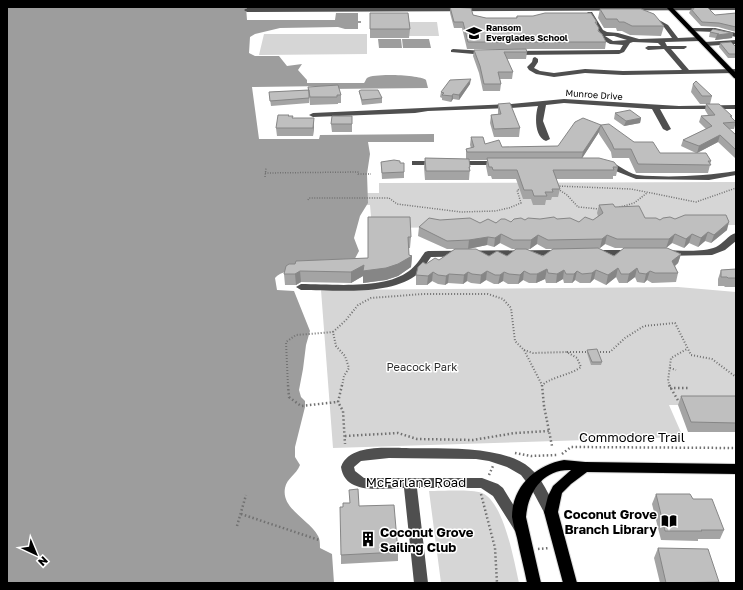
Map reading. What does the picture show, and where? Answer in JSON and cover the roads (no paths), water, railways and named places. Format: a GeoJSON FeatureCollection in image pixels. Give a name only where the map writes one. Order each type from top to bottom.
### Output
{"type":"FeatureCollection","features":[{"type":"Feature","properties":{"kind":"main road"},"geometry":{"type":"LineString","coordinates":[[670,8],[734,73]]}},
{"type":"Feature","properties":{"kind":"main road"},"geometry":{"type":"LineString","coordinates":[[534,583],[519,517],[520,508],[526,489],[533,480],[542,473],[564,465],[585,467],[736,469]]}},
{"type":"Feature","properties":{"kind":"main road"},"geometry":{"type":"LineString","coordinates":[[570,583],[551,512],[552,500],[556,491],[568,479],[585,467]]}},
{"type":"Feature","properties":{"kind":"street"},"geometry":{"type":"LineString","coordinates":[[247,10],[589,11],[670,8],[736,8]]}},
{"type":"Feature","properties":{"kind":"street"},"geometry":{"type":"LineString","coordinates":[[482,14],[502,11],[554,14]]}},
{"type":"Feature","properties":{"kind":"street"},"geometry":{"type":"LineString","coordinates":[[589,11],[601,31],[605,34],[627,36],[633,40]]}},
{"type":"Feature","properties":{"kind":"street"},"geometry":{"type":"LineString","coordinates":[[545,16],[589,11],[646,15],[666,26],[676,40]]}},
{"type":"Feature","properties":{"kind":"street"},"geometry":{"type":"LineString","coordinates":[[691,30],[715,30],[736,35]]}},
{"type":"Feature","properties":{"kind":"street"},"geometry":{"type":"LineString","coordinates":[[605,34],[601,37],[607,41],[627,43]]}},
{"type":"Feature","properties":{"kind":"street"},"geometry":{"type":"LineString","coordinates":[[509,52],[619,52],[622,51],[627,43],[633,40],[736,42]]}},
{"type":"Feature","properties":{"kind":"street"},"geometry":{"type":"LineString","coordinates":[[660,40],[686,71]]}},
{"type":"Feature","properties":{"kind":"street"},"geometry":{"type":"LineString","coordinates":[[648,48],[684,47]]}},
{"type":"Feature","properties":{"kind":"street"},"geometry":{"type":"LineString","coordinates":[[453,51],[494,53]]}},
{"type":"Feature","properties":{"kind":"street"},"geometry":{"type":"LineString","coordinates":[[535,59],[535,62],[530,67],[531,69],[554,75],[585,71],[623,73],[723,71],[734,73]]}},
{"type":"Feature","properties":{"kind":"street"},"geometry":{"type":"LineString","coordinates":[[663,66],[700,65]]}},
{"type":"Feature","properties":{"kind":"street","name":"Munroe Drive"},"geometry":{"type":"LineString","coordinates":[[313,115],[387,112],[411,109],[511,106],[571,101],[655,107],[734,109]]}},
{"type":"Feature","properties":{"kind":"street"},"geometry":{"type":"LineString","coordinates":[[543,103],[539,111],[538,121],[546,139]]}},
{"type":"Feature","properties":{"kind":"street"},"geometry":{"type":"LineString","coordinates":[[655,107],[667,129]]}},
{"type":"Feature","properties":{"kind":"street"},"geometry":{"type":"LineString","coordinates":[[415,163],[510,163]]}},
{"type":"Feature","properties":{"kind":"street"},"geometry":{"type":"LineString","coordinates":[[598,163],[616,167],[630,176],[636,177],[709,178],[736,172]]}},
{"type":"Feature","properties":{"kind":"street"},"geometry":{"type":"LineString","coordinates":[[657,253],[712,252],[722,248],[736,236]]}},
{"type":"Feature","properties":{"kind":"street"},"geometry":{"type":"LineString","coordinates":[[301,287],[381,286],[397,281],[411,274],[422,266],[428,254],[570,253]]}},
{"type":"Feature","properties":{"kind":"street"},"geometry":{"type":"LineString","coordinates":[[586,253],[641,253]]}},
{"type":"Feature","properties":{"kind":"street","name":"McFarlane Road"},"geometry":{"type":"LineString","coordinates":[[522,531],[498,492],[488,485],[475,482],[363,483],[352,479],[347,468],[349,463],[356,458],[374,454],[485,455],[525,471],[533,480],[551,512]]}},
{"type":"Feature","properties":{"kind":"street"},"geometry":{"type":"LineString","coordinates":[[410,482],[421,583]]}},
{"type":"Feature","properties":{"kind":"place","name":"Ransom Everglades School"},"geometry":{"type":"Point","coordinates":[474,33]}},
{"type":"Feature","properties":{"kind":"place","name":"Coconut Grove Branch Library"},"geometry":{"type":"Point","coordinates":[669,521]}},
{"type":"Feature","properties":{"kind":"place","name":"Coconut Grove Sailing Club"},"geometry":{"type":"Point","coordinates":[368,539]}},
{"type":"Feature","properties":{"kind":"park label","name":"Peacock Park"},"geometry":{"type":"Point","coordinates":[422,367]}}]}
